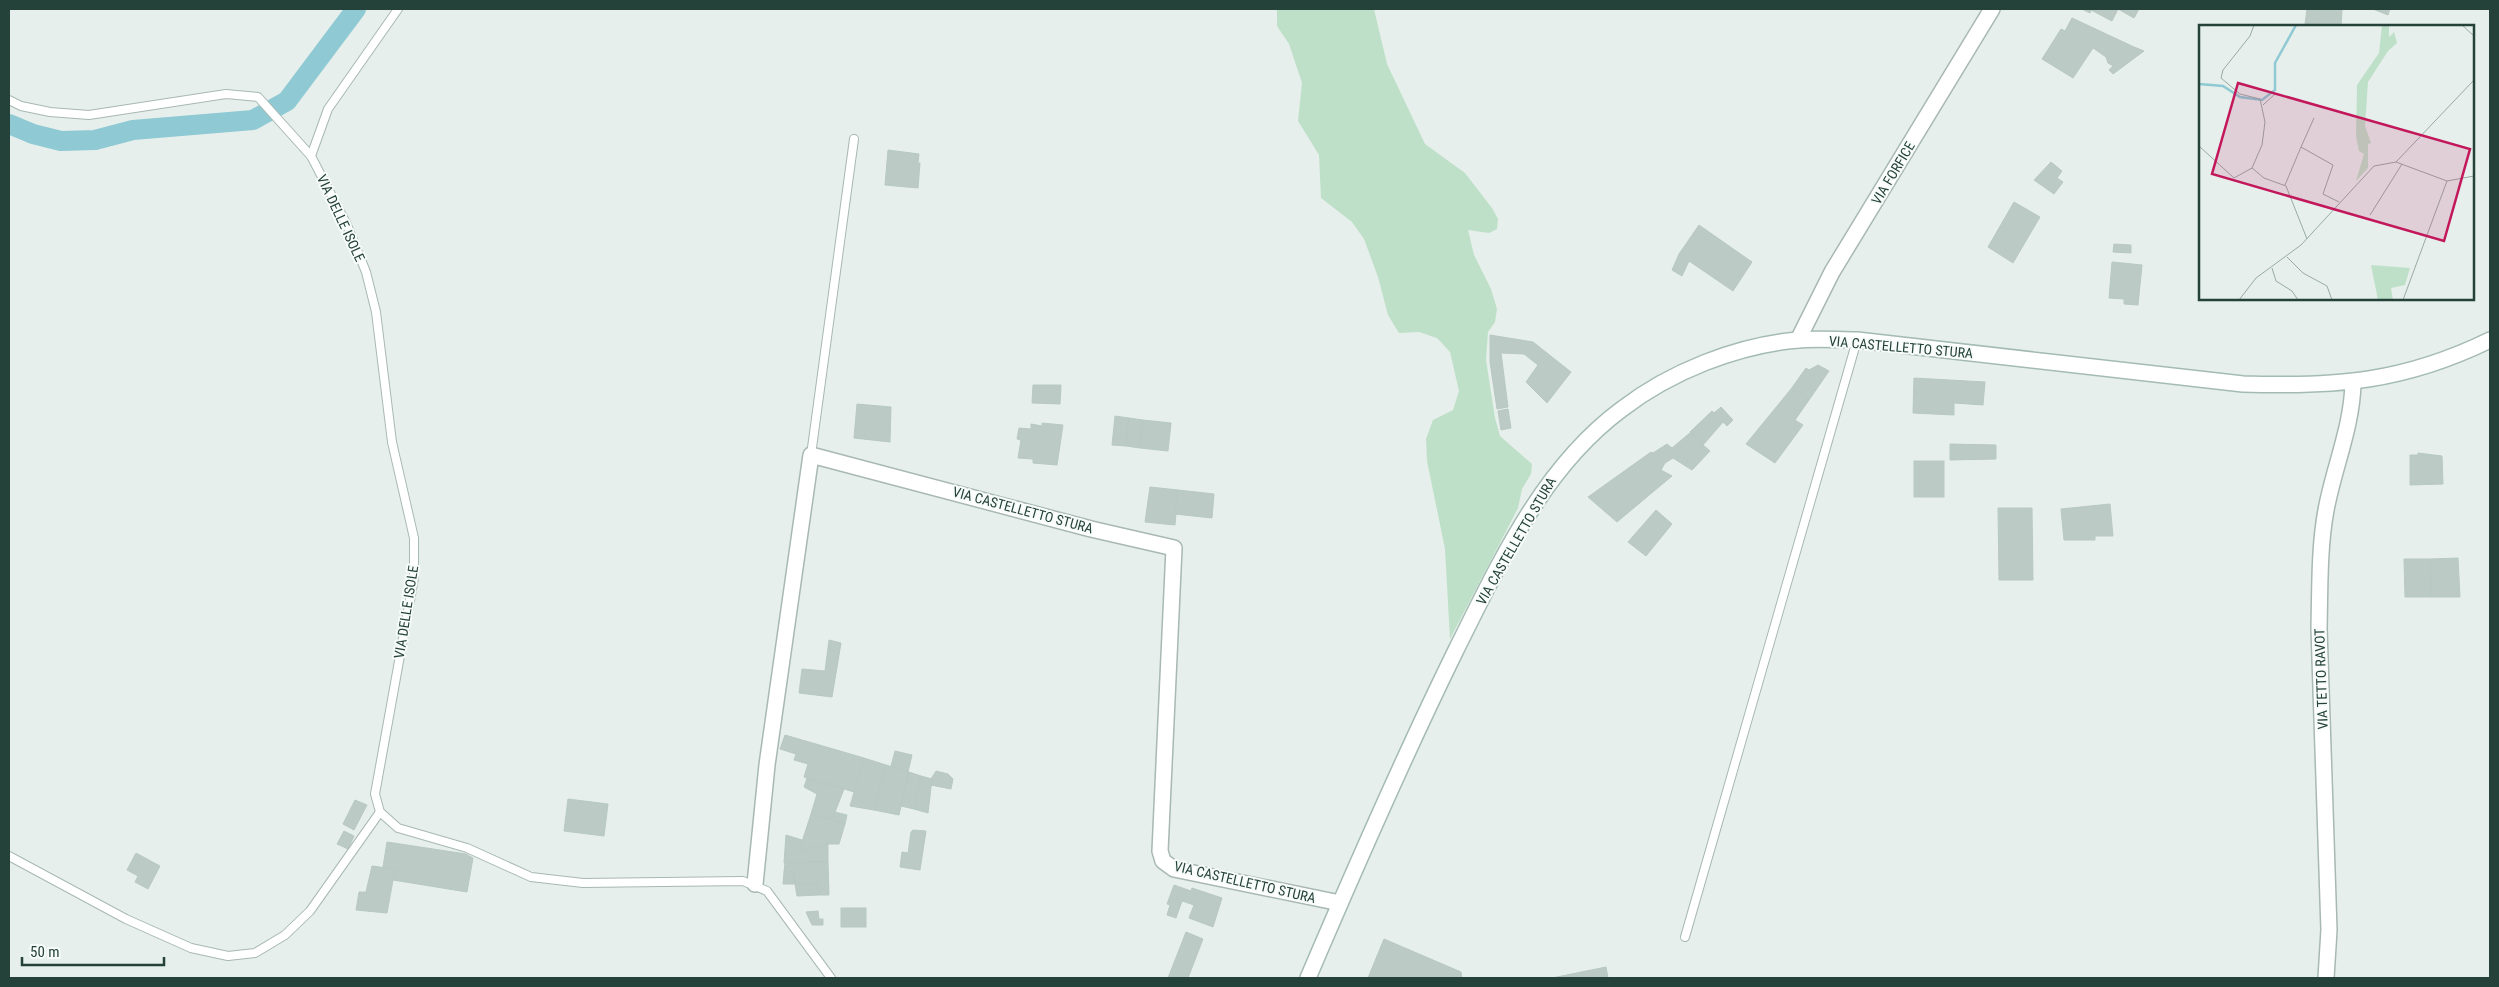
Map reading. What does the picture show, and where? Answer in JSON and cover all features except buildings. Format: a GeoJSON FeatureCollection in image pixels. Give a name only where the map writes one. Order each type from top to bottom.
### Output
{"type":"FeatureCollection","features":[{"type":"Feature","properties":{"kind":"street","name":"VIA FORFICE"},"geometry":{"type":"LineString","coordinates":[[1798,340],[1832,272],[1992,9]]}},
{"type":"Feature","properties":{"kind":"street","name":"VIA CASTELLETTO STURA"},"geometry":{"type":"LineString","coordinates":[[1308,978],[1422,719],[1472,619],[1529,514],[1556,472],[1588,437],[1622,408],[1667,381],[1708,362],[1738,352],[1798,340],[1857,340],[2242,384],[2353,383],[2399,374],[2443,361],[2490,340]]}},
{"type":"Feature","properties":{"kind":"street","name":"VIA TETTO RAVOT"},"geometry":{"type":"LineString","coordinates":[[2326,978],[2329,930],[2319,628],[2320,592],[2326,510],[2348,425],[2353,383]]}},
{"type":"Feature","properties":{"kind":"street","name":"VIA CASTELLETTO STURA"},"geometry":{"type":"LineString","coordinates":[[811,455],[1092,529],[1174,548],[1160,851],[1163,861],[1174,869],[1340,903]]}},
{"type":"Feature","properties":{"kind":"street"},"geometry":{"type":"LineString","coordinates":[[755,884],[767,765],[811,455]]}},
{"type":"Feature","properties":{"kind":"lane"},"geometry":{"type":"LineString","coordinates":[[311,156],[328,109],[398,9]]}},
{"type":"Feature","properties":{"kind":"lane","name":"VIA DELLE ISOLE"},"geometry":{"type":"LineString","coordinates":[[9,100],[21,106],[50,112],[89,114],[226,94],[258,97],[311,156],[346,223],[366,272],[379,332],[398,474],[414,538],[414,578],[375,794],[380,812]]}},
{"type":"Feature","properties":{"kind":"lane"},"geometry":{"type":"LineString","coordinates":[[811,455],[854,139]]}},
{"type":"Feature","properties":{"kind":"lane"},"geometry":{"type":"LineString","coordinates":[[1685,937],[1857,340]]}},
{"type":"Feature","properties":{"kind":"lane"},"geometry":{"type":"LineString","coordinates":[[9,856],[126,919],[183,945],[228,956],[255,953],[285,935],[310,911],[380,812],[398,828],[467,848],[531,877],[584,883],[744,880],[755,884],[767,891],[831,978]]}},
{"type":"Feature","properties":{"kind":"green space"},"geometry":{"type":"Polygon","coordinates":[[[1277,9],[1374,9],[1387,64],[1425,144],[1465,173],[1492,208],[1498,219],[1497,229],[1489,233],[1468,230],[1474,255],[1491,289],[1497,309],[1495,322],[1488,332],[1486,360],[1495,418],[1500,436],[1532,464],[1531,474],[1522,489],[1518,508],[1450,639],[1445,549],[1427,461],[1426,439],[1433,420],[1453,410],[1459,391],[1450,352],[1437,338],[1419,332],[1399,333],[1388,315],[1378,277],[1364,239],[1352,222],[1321,198],[1319,155],[1298,121],[1302,83],[1289,44],[1277,26],[1277,9]]]}},
{"type":"Feature","properties":{"kind":"waterway"},"geometry":{"type":"LineString","coordinates":[[9,124],[33,134],[61,141],[95,140],[133,130],[253,120],[287,101],[356,9]]}}]}
